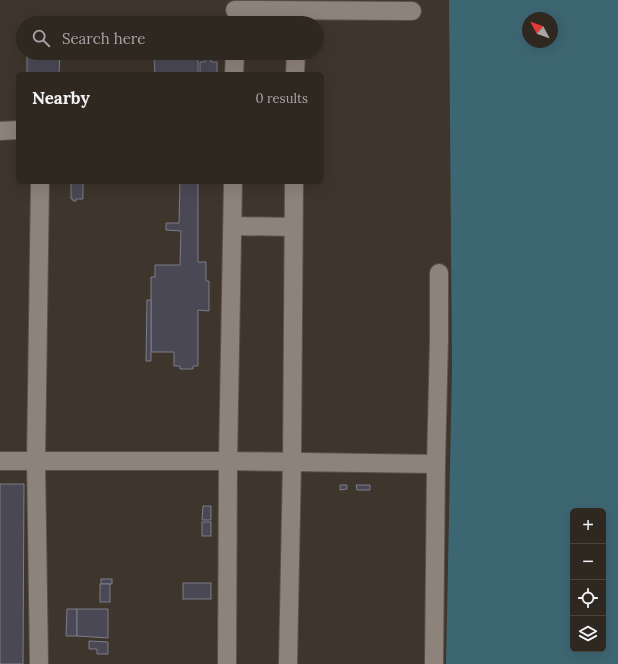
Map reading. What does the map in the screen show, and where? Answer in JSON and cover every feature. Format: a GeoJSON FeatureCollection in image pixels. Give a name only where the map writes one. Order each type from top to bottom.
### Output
{"type":"FeatureCollection","features":[{"type":"Feature","properties":{"kind":"street"},"geometry":{"type":"LineString","coordinates":[[235,11],[412,11]]}},
{"type":"Feature","properties":{"kind":"street"},"geometry":{"type":"LineString","coordinates":[[234,60],[234,72]]}},
{"type":"Feature","properties":{"kind":"street"},"geometry":{"type":"LineString","coordinates":[[296,60],[296,72]]}},
{"type":"Feature","properties":{"kind":"street"},"geometry":{"type":"LineString","coordinates":[[0,131],[16,130]]}},
{"type":"Feature","properties":{"kind":"street"},"geometry":{"type":"LineString","coordinates":[[39,664],[36,461],[40,184]]}},
{"type":"Feature","properties":{"kind":"street"},"geometry":{"type":"LineString","coordinates":[[227,664],[228,461],[233,184]]}},
{"type":"Feature","properties":{"kind":"street"},"geometry":{"type":"LineString","coordinates":[[288,664],[292,462],[294,184]]}},
{"type":"Feature","properties":{"kind":"street"},"geometry":{"type":"LineString","coordinates":[[233,226],[293,227]]}},
{"type":"Feature","properties":{"kind":"street"},"geometry":{"type":"LineString","coordinates":[[434,664],[439,273]]}},
{"type":"Feature","properties":{"kind":"street"},"geometry":{"type":"LineString","coordinates":[[0,461],[228,461],[436,464]]}},
{"type":"Feature","properties":{"kind":"water"},"geometry":{"type":"Polygon","coordinates":[[[449,0],[618,0],[618,664],[446,664],[452,367],[449,0]]]}},
{"type":"Feature","properties":{"kind":"building"},"geometry":{"type":"Polygon","coordinates":[[[27,60],[60,60],[59,72],[27,72],[27,60]]]}},
{"type":"Feature","properties":{"kind":"building"},"geometry":{"type":"Polygon","coordinates":[[[154,60],[198,60],[198,72],[155,72],[154,60]]]}},
{"type":"Feature","properties":{"kind":"building"},"geometry":{"type":"Polygon","coordinates":[[[205,60],[211,60],[211,62],[217,62],[217,72],[200,72],[200,62],[205,62],[205,60]]]}},
{"type":"Feature","properties":{"kind":"building"},"geometry":{"type":"Polygon","coordinates":[[[71,184],[83,184],[83,199],[76,199],[76,201],[73,201],[73,199],[71,199],[71,184]]]}},
{"type":"Feature","properties":{"kind":"building"},"geometry":{"type":"Polygon","coordinates":[[[180,184],[198,184],[198,262],[206,262],[206,281],[209,281],[209,311],[198,310],[198,366],[193,366],[193,369],[180,369],[180,366],[174,366],[174,352],[151,352],[151,277],[155,277],[155,265],[180,265],[181,231],[166,230],[166,223],[179,223],[180,184]]]}},
{"type":"Feature","properties":{"kind":"building"},"geometry":{"type":"Polygon","coordinates":[[[147,300],[151,300],[151,361],[146,361],[147,300]]]}},
{"type":"Feature","properties":{"kind":"building"},"geometry":{"type":"Polygon","coordinates":[[[0,484],[24,484],[23,664],[0,664],[0,484]]]}},
{"type":"Feature","properties":{"kind":"building"},"geometry":{"type":"Polygon","coordinates":[[[340,485],[347,485],[347,489],[340,490],[340,485]]]}},
{"type":"Feature","properties":{"kind":"building"},"geometry":{"type":"Polygon","coordinates":[[[356,485],[370,485],[370,490],[357,490],[356,485]]]}},
{"type":"Feature","properties":{"kind":"building"},"geometry":{"type":"Polygon","coordinates":[[[203,506],[211,506],[211,520],[202,520],[203,506]]]}},
{"type":"Feature","properties":{"kind":"building"},"geometry":{"type":"Polygon","coordinates":[[[202,522],[211,522],[211,536],[202,536],[202,522]]]}},
{"type":"Feature","properties":{"kind":"building"},"geometry":{"type":"Polygon","coordinates":[[[101,579],[112,579],[112,584],[101,584],[101,579]]]}},
{"type":"Feature","properties":{"kind":"building"},"geometry":{"type":"Polygon","coordinates":[[[183,583],[211,583],[211,599],[183,599],[183,583]]]}},
{"type":"Feature","properties":{"kind":"building"},"geometry":{"type":"Polygon","coordinates":[[[100,584],[110,584],[110,602],[100,602],[100,584]]]}},
{"type":"Feature","properties":{"kind":"building"},"geometry":{"type":"Polygon","coordinates":[[[67,609],[77,609],[77,636],[66,636],[67,609]]]}},
{"type":"Feature","properties":{"kind":"building"},"geometry":{"type":"Polygon","coordinates":[[[77,609],[108,609],[108,638],[77,636],[77,609]]]}},
{"type":"Feature","properties":{"kind":"building"},"geometry":{"type":"Polygon","coordinates":[[[89,641],[108,642],[108,654],[97,654],[97,649],[89,649],[89,641]]]}}]}
